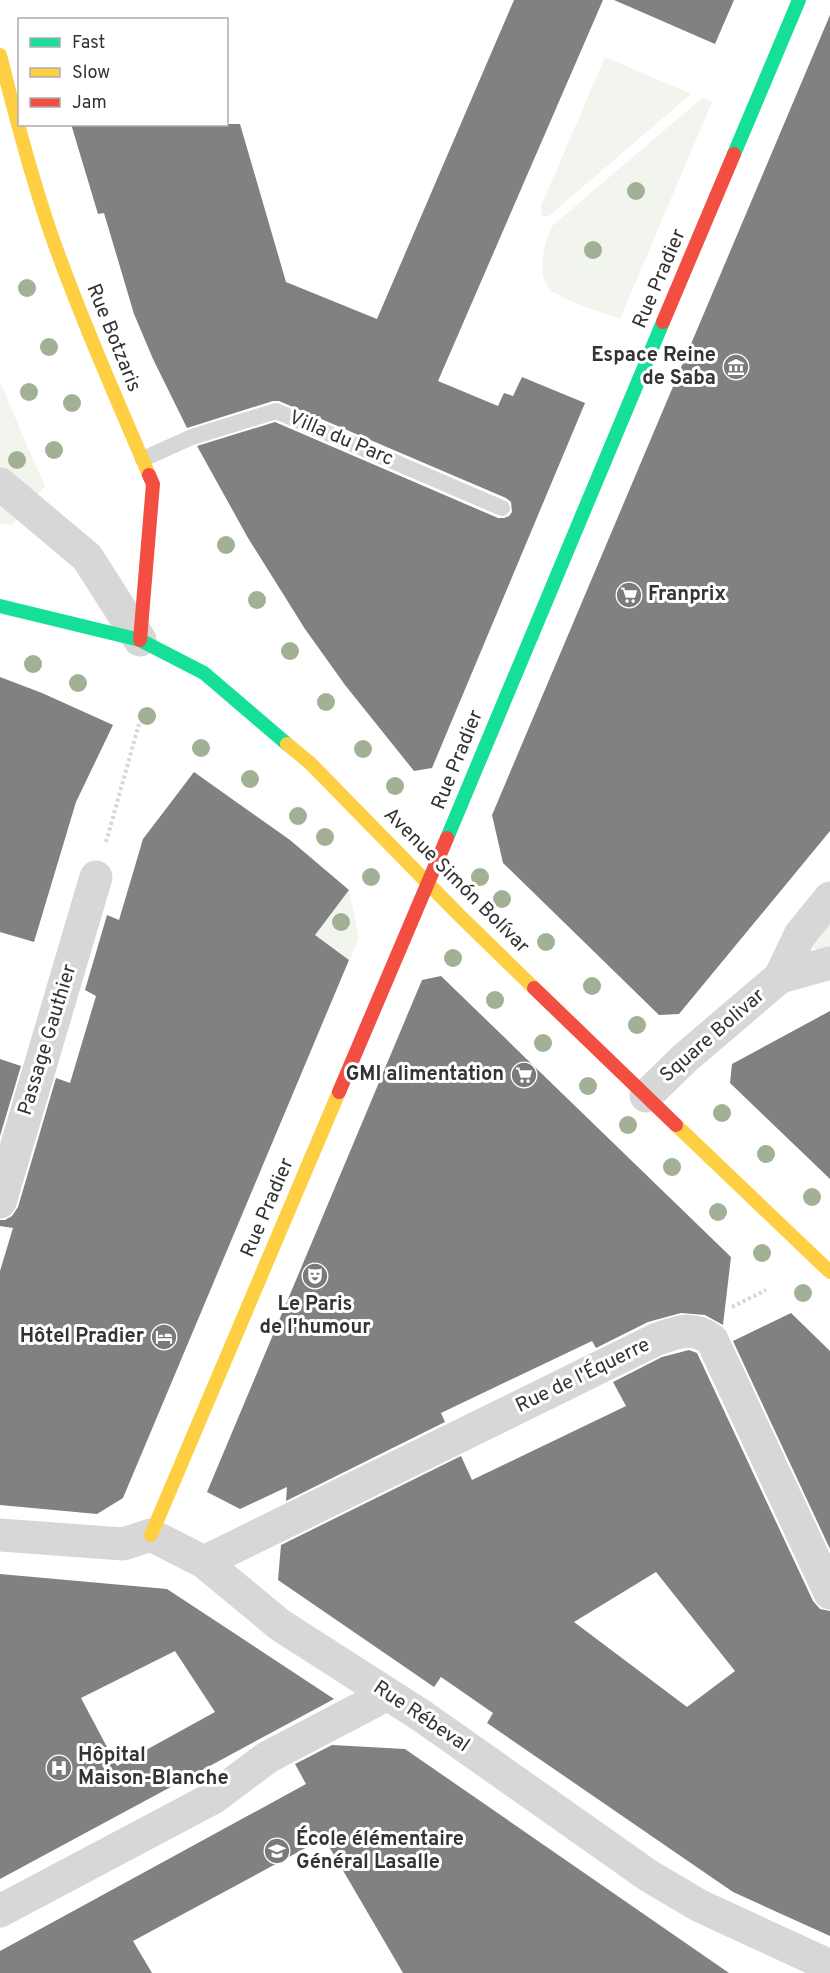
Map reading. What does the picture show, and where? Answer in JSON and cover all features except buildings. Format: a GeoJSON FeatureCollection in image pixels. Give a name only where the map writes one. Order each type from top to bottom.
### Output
{"type":"FeatureCollection","features":[{"type":"Feature","properties":{"kind":"street","name":"Rue Pradier"},"geometry":{"type":"LineString","coordinates":[[152,1535],[166,1497],[452,827],[566,549],[799,0]]}},
{"type":"Feature","properties":{"kind":"street","name":"Rue Botzaris"},"geometry":{"type":"LineString","coordinates":[[0,55],[16,121],[51,233],[95,349],[153,484],[140,640]]}},
{"type":"Feature","properties":{"kind":"street"},"geometry":{"type":"LineString","coordinates":[[0,484],[87,557],[140,640]]}},
{"type":"Feature","properties":{"kind":"street","name":"Avenue Simón Bolívar"},"geometry":{"type":"LineString","coordinates":[[0,606],[140,640],[204,673],[309,763],[646,1096],[830,1272]]}},
{"type":"Feature","properties":{"kind":"street","name":"Passage Gauthier"},"geometry":{"type":"LineString","coordinates":[[0,1202],[96,877]]}},
{"type":"Feature","properties":{"kind":"street","name":"Square Bolivar"},"geometry":{"type":"LineString","coordinates":[[646,1096],[685,1058],[780,977],[800,935],[830,898]]}},
{"type":"Feature","properties":{"kind":"street","name":"Square Bolivar"},"geometry":{"type":"LineString","coordinates":[[780,977],[830,963]]}},
{"type":"Feature","properties":{"kind":"street","name":"Rue de l'Équerre"},"geometry":{"type":"LineString","coordinates":[[204,1562],[655,1340],[679,1331],[701,1332],[712,1340],[830,1593]]}},
{"type":"Feature","properties":{"kind":"street"},"geometry":{"type":"LineString","coordinates":[[0,1535],[123,1544],[152,1535]]}},
{"type":"Feature","properties":{"kind":"street","name":"Rue Rébeval"},"geometry":{"type":"LineString","coordinates":[[152,1535],[204,1562],[280,1625],[388,1694],[650,1876],[700,1906],[830,1966]]}},
{"type":"Feature","properties":{"kind":"street"},"geometry":{"type":"LineString","coordinates":[[0,1911],[213,1798],[268,1756],[388,1694]]}},
{"type":"Feature","properties":{"kind":"lane","name":"Villa du Parc"},"geometry":{"type":"LineString","coordinates":[[143,459],[192,437],[276,411],[502,508]]}},
{"type":"Feature","properties":{"kind":"path"},"geometry":{"type":"LineString","coordinates":[[114,813],[139,724]]}},
{"type":"Feature","properties":{"kind":"path"},"geometry":{"type":"LineString","coordinates":[[726,1309],[766,1290]]}},
{"type":"Feature","properties":{"kind":"shaded area"},"geometry":{"type":"Polygon","coordinates":[[[605,57],[691,94],[549,216],[543,216],[541,206],[605,57]]]}},
{"type":"Feature","properties":{"kind":"shaded area"},"geometry":{"type":"Polygon","coordinates":[[[702,98],[712,102],[620,319],[555,293],[545,283],[542,267],[544,249],[552,226],[702,98]]]}},
{"type":"Feature","properties":{"kind":"shaded area"},"geometry":{"type":"Polygon","coordinates":[[[0,381],[45,486],[12,525],[0,524],[0,381]]]}},
{"type":"Feature","properties":{"kind":"shaded area"},"geometry":{"type":"Polygon","coordinates":[[[349,890],[359,938],[350,960],[315,935],[349,890]]]}},
{"type":"Feature","properties":{"kind":"shaded area"},"geometry":{"type":"Polygon","coordinates":[[[830,919],[830,948],[819,953],[810,943],[830,919]]]}},
{"type":"Feature","properties":{"kind":"traffic: fast"},"geometry":{"type":"LineString","coordinates":[[734,154],[799,0]]}},
{"type":"Feature","properties":{"kind":"traffic: fast"},"geometry":{"type":"LineString","coordinates":[[447,838],[663,322]]}},
{"type":"Feature","properties":{"kind":"traffic: fast"},"geometry":{"type":"LineString","coordinates":[[0,606],[140,640],[204,673],[287,744]]}},
{"type":"Feature","properties":{"kind":"traffic: slow"},"geometry":{"type":"LineString","coordinates":[[0,55],[18,122]]}},
{"type":"Feature","properties":{"kind":"traffic: slow"},"geometry":{"type":"LineString","coordinates":[[19,126],[62,265],[149,475]]}},
{"type":"Feature","properties":{"kind":"traffic: slow"},"geometry":{"type":"LineString","coordinates":[[287,744],[310,763],[534,988]]}},
{"type":"Feature","properties":{"kind":"traffic: slow"},"geometry":{"type":"LineString","coordinates":[[151,1535],[339,1092]]}},
{"type":"Feature","properties":{"kind":"traffic: slow"},"geometry":{"type":"LineString","coordinates":[[676,1125],[830,1272]]}},
{"type":"Feature","properties":{"kind":"traffic: jam"},"geometry":{"type":"LineString","coordinates":[[663,322],[734,154]]}},
{"type":"Feature","properties":{"kind":"traffic: jam"},"geometry":{"type":"LineString","coordinates":[[140,640],[153,484],[149,475]]}},
{"type":"Feature","properties":{"kind":"traffic: jam"},"geometry":{"type":"LineString","coordinates":[[339,1092],[447,838]]}},
{"type":"Feature","properties":{"kind":"traffic: jam"},"geometry":{"type":"LineString","coordinates":[[534,988],[676,1125]]}},
{"type":"Feature","properties":{"kind":"place","name":"Espace Reine de Saba"},"geometry":{"type":"Point","coordinates":[736,367]}},
{"type":"Feature","properties":{"kind":"place","name":"Franprix"},"geometry":{"type":"Point","coordinates":[629,595]}},
{"type":"Feature","properties":{"kind":"place","name":"GMI alimentation"},"geometry":{"type":"Point","coordinates":[524,1075]}},
{"type":"Feature","properties":{"kind":"place","name":"Le Paris de l'humour"},"geometry":{"type":"Point","coordinates":[315,1276]}},
{"type":"Feature","properties":{"kind":"place","name":"Hôtel Pradier"},"geometry":{"type":"Point","coordinates":[164,1337]}},
{"type":"Feature","properties":{"kind":"place","name":"Hôpital Maison-Blanche"},"geometry":{"type":"Point","coordinates":[59,1768]}},
{"type":"Feature","properties":{"kind":"place","name":"École élémentaire Général Lasalle"},"geometry":{"type":"Point","coordinates":[277,1851]}}]}
